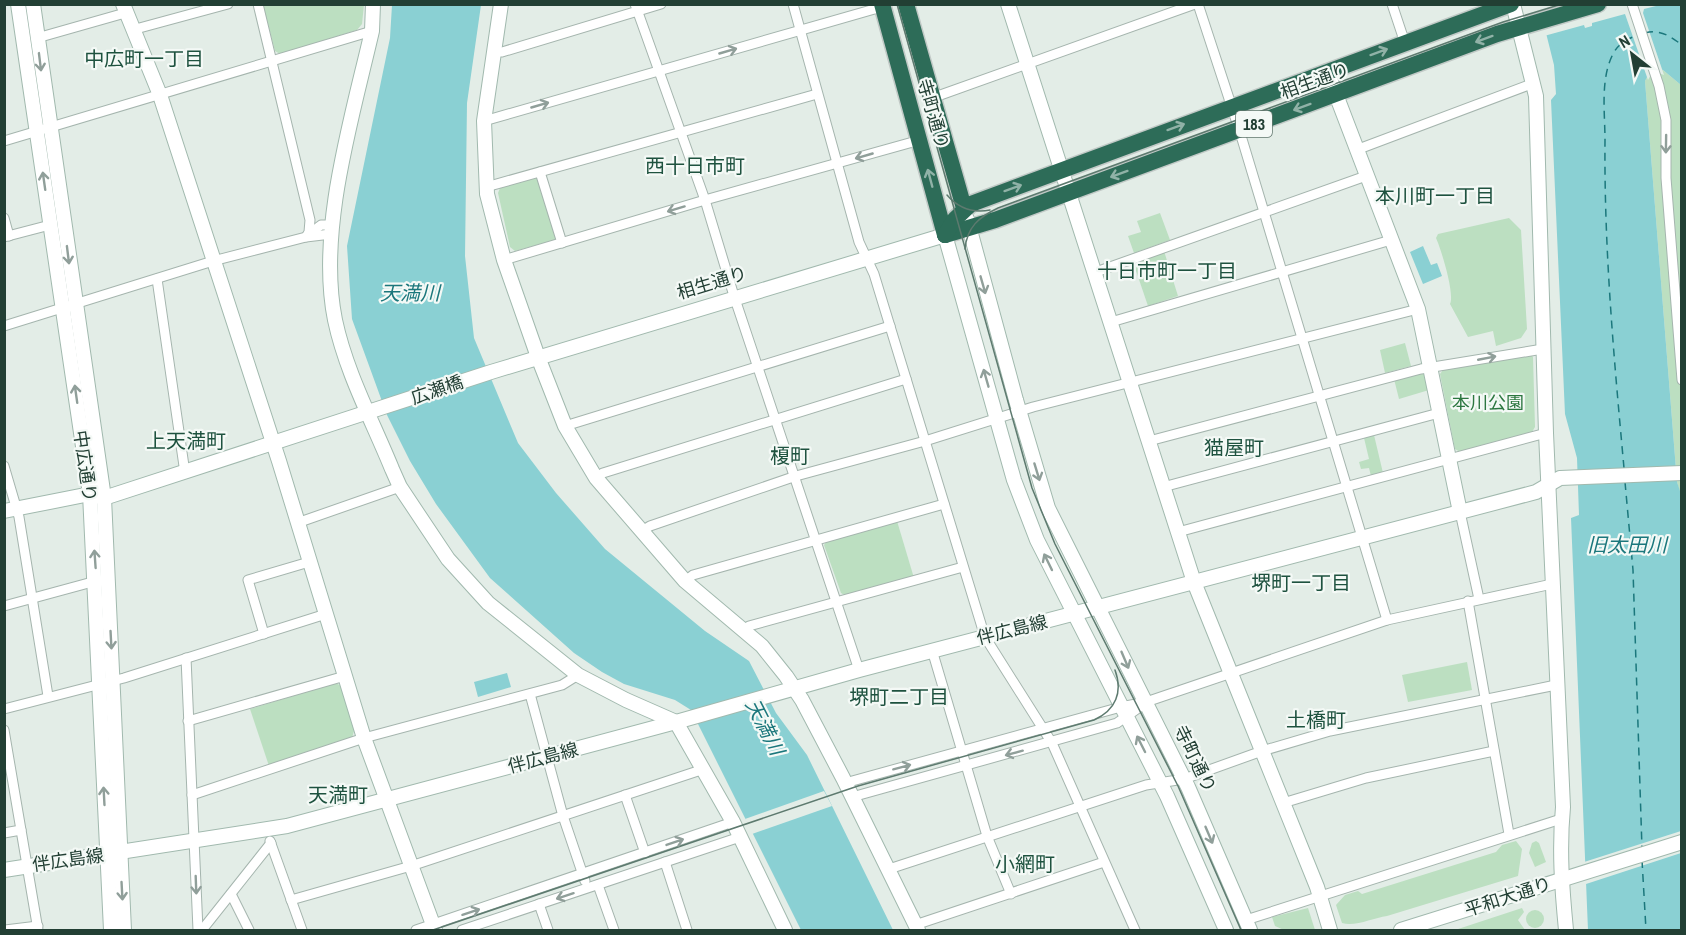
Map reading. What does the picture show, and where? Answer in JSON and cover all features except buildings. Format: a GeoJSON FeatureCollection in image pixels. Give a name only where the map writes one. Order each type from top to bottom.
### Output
{"type":"FeatureCollection","features":[{"type":"Feature","properties":{"kind":"highway","name":"寺町通り"},"geometry":{"type":"LineString","coordinates":[[906,4],[964,208]]}},
{"type":"Feature","properties":{"kind":"highway","name":"相生通り"},"geometry":{"type":"LineString","coordinates":[[964,208],[1232,106],[1512,4]]}},
{"type":"Feature","properties":{"kind":"highway","name":"相生通り"},"geometry":{"type":"LineString","coordinates":[[945,235],[1070,192],[1519,26],[1598,4]]}},
{"type":"Feature","properties":{"kind":"highway","name":"寺町通り"},"geometry":{"type":"LineString","coordinates":[[884,5],[945,235]]}},
{"type":"Feature","properties":{"kind":"highway"},"geometry":{"type":"LineString","coordinates":[[945,235],[964,208]]}},
{"type":"Feature","properties":{"kind":"street","name":"中広通り"},"geometry":{"type":"LineString","coordinates":[[18,4],[43,130],[50,225],[69,307],[90,494],[96,581],[98,683],[113,853],[111,930]]}},
{"type":"Feature","properties":{"kind":"street"},"geometry":{"type":"LineString","coordinates":[[33,4],[43,130],[69,307],[104,498],[113,680],[113,853],[124,930]]}},
{"type":"Feature","properties":{"kind":"street"},"geometry":{"type":"LineString","coordinates":[[132,30],[228,4]]}},
{"type":"Feature","properties":{"kind":"street"},"geometry":{"type":"LineString","coordinates":[[258,4],[310,220],[306,237]]}},
{"type":"Feature","properties":{"kind":"street"},"geometry":{"type":"LineString","coordinates":[[373,4],[372,31],[328,228],[335,321],[345,356],[367,413],[400,487],[448,559],[470,584],[522,632],[578,675],[676,722],[733,822],[785,930]]}},
{"type":"Feature","properties":{"kind":"street"},"geometry":{"type":"LineString","coordinates":[[501,4],[484,121],[486,187],[504,260],[538,357],[565,426],[596,478],[686,581],[775,660],[794,688],[852,796],[917,928],[1104,862]]}},
{"type":"Feature","properties":{"kind":"street"},"geometry":{"type":"LineString","coordinates":[[493,52],[502,52],[637,8],[661,4]]}},
{"type":"Feature","properties":{"kind":"street"},"geometry":{"type":"LineString","coordinates":[[793,4],[859,242],[890,326],[985,637],[1052,742],[1135,930]]}},
{"type":"Feature","properties":{"kind":"street"},"geometry":{"type":"LineString","coordinates":[[932,98],[1197,4],[1232,106],[1387,620]]}},
{"type":"Feature","properties":{"kind":"street"},"geometry":{"type":"LineString","coordinates":[[1392,4],[1405,43]]}},
{"type":"Feature","properties":{"kind":"street"},"geometry":{"type":"LineString","coordinates":[[1512,4],[1534,83],[1561,819],[1561,880],[1566,930]]}},
{"type":"Feature","properties":{"kind":"street"},"geometry":{"type":"LineString","coordinates":[[1632,4],[1659,86],[1666,120],[1666,178],[1682,380]]}},
{"type":"Feature","properties":{"kind":"street"},"geometry":{"type":"LineString","coordinates":[[484,121],[801,31],[884,5]]}},
{"type":"Feature","properties":{"kind":"street"},"geometry":{"type":"LineString","coordinates":[[1009,5],[1194,582],[1320,896],[1330,930]]}},
{"type":"Feature","properties":{"kind":"street"},"geometry":{"type":"LineString","coordinates":[[637,8],[705,200],[734,296],[859,670]]}},
{"type":"Feature","properties":{"kind":"street"},"geometry":{"type":"LineString","coordinates":[[37,38],[124,9],[160,95],[272,443],[363,738],[434,928]]}},
{"type":"Feature","properties":{"kind":"street"},"geometry":{"type":"LineString","coordinates":[[4,141],[372,31]]}},
{"type":"Feature","properties":{"kind":"street"},"geometry":{"type":"LineString","coordinates":[[1327,71],[1418,309],[1479,599]]}},
{"type":"Feature","properties":{"kind":"street"},"geometry":{"type":"LineString","coordinates":[[1356,150],[1534,83]]}},
{"type":"Feature","properties":{"kind":"street"},"geometry":{"type":"LineString","coordinates":[[486,187],[817,94]]}},
{"type":"Feature","properties":{"kind":"street"},"geometry":{"type":"LineString","coordinates":[[504,260],[705,200],[920,140]]}},
{"type":"Feature","properties":{"kind":"street"},"geometry":{"type":"LineString","coordinates":[[540,172],[562,243]]}},
{"type":"Feature","properties":{"kind":"street"},"geometry":{"type":"LineString","coordinates":[[1096,272],[1263,210],[1366,176]]}},
{"type":"Feature","properties":{"kind":"street"},"geometry":{"type":"LineString","coordinates":[[964,208],[1019,412],[1048,508],[1098,608]]}},
{"type":"Feature","properties":{"kind":"street"},"geometry":{"type":"LineString","coordinates":[[4,219],[7,236],[50,225]]}},
{"type":"Feature","properties":{"kind":"street"},"geometry":{"type":"LineString","coordinates":[[310,220],[328,228]]}},
{"type":"Feature","properties":{"kind":"street"},"geometry":{"type":"LineString","coordinates":[[4,326],[213,261],[306,237],[328,228]]}},
{"type":"Feature","properties":{"kind":"street","name":"相生通り"},"geometry":{"type":"LineString","coordinates":[[491,372],[734,296],[945,235]]}},
{"type":"Feature","properties":{"kind":"street","name":"伴広島線"},"geometry":{"type":"LineString","coordinates":[[945,235],[1017,489],[1033,530],[1074,614]]}},
{"type":"Feature","properties":{"kind":"street"},"geometry":{"type":"LineString","coordinates":[[1112,322],[1391,240]]}},
{"type":"Feature","properties":{"kind":"street"},"geometry":{"type":"LineString","coordinates":[[157,279],[185,473]]}},
{"type":"Feature","properties":{"kind":"street"},"geometry":{"type":"LineString","coordinates":[[642,531],[650,526],[796,476],[926,441],[1019,412],[1418,309]]}},
{"type":"Feature","properties":{"kind":"street"},"geometry":{"type":"LineString","coordinates":[[565,426],[890,326]]}},
{"type":"Feature","properties":{"kind":"street"},"geometry":{"type":"LineString","coordinates":[[1149,441],[1319,394],[1430,368],[1543,349]]}},
{"type":"Feature","properties":{"kind":"street","name":"広瀬橋"},"geometry":{"type":"LineString","coordinates":[[104,498],[491,372]]}},
{"type":"Feature","properties":{"kind":"street"},"geometry":{"type":"LineString","coordinates":[[596,478],[906,379]]}},
{"type":"Feature","properties":{"kind":"street"},"geometry":{"type":"LineString","coordinates":[[1163,487],[1439,412]]}},
{"type":"Feature","properties":{"kind":"street"},"geometry":{"type":"LineString","coordinates":[[1178,532],[1546,433]]}},
{"type":"Feature","properties":{"kind":"street"},"geometry":{"type":"LineString","coordinates":[[4,466],[11,510],[32,598],[48,696]]}},
{"type":"Feature","properties":{"kind":"street","name":"伴広島線"},"geometry":{"type":"LineString","coordinates":[[4,870],[194,840],[268,837],[386,800],[676,722],[769,694],[1536,492],[1560,478],[1680,474]]}},
{"type":"Feature","properties":{"kind":"street"},"geometry":{"type":"LineString","coordinates":[[297,523],[400,487]]}},
{"type":"Feature","properties":{"kind":"street"},"geometry":{"type":"LineString","coordinates":[[11,510],[90,494],[104,498]]}},
{"type":"Feature","properties":{"kind":"street"},"geometry":{"type":"LineString","coordinates":[[686,581],[693,575],[944,504]]}},
{"type":"Feature","properties":{"kind":"street"},"geometry":{"type":"LineString","coordinates":[[264,633],[248,580],[309,562]]}},
{"type":"Feature","properties":{"kind":"street"},"geometry":{"type":"LineString","coordinates":[[744,631],[749,626],[963,567]]}},
{"type":"Feature","properties":{"kind":"street"},"geometry":{"type":"LineString","coordinates":[[4,606],[96,581]]}},
{"type":"Feature","properties":{"kind":"street"},"geometry":{"type":"LineString","coordinates":[[852,796],[1052,742],[1146,702],[1387,620],[1552,584]]}},
{"type":"Feature","properties":{"kind":"street"},"geometry":{"type":"LineString","coordinates":[[1468,601],[1509,834]]}},
{"type":"Feature","properties":{"kind":"street","name":"寺町通り"},"geometry":{"type":"LineString","coordinates":[[1098,608],[1184,779],[1248,925]]}},
{"type":"Feature","properties":{"kind":"street"},"geometry":{"type":"LineString","coordinates":[[1074,614],[1160,781],[1222,929]]}},
{"type":"Feature","properties":{"kind":"street"},"geometry":{"type":"LineString","coordinates":[[4,709],[113,680],[326,615]]}},
{"type":"Feature","properties":{"kind":"street"},"geometry":{"type":"LineString","coordinates":[[932,650],[987,836],[1011,894]]}},
{"type":"Feature","properties":{"kind":"street"},"geometry":{"type":"LineString","coordinates":[[186,658],[200,930]]}},
{"type":"Feature","properties":{"kind":"street"},"geometry":{"type":"LineString","coordinates":[[192,795],[363,738],[562,685],[578,675]]}},
{"type":"Feature","properties":{"kind":"street"},"geometry":{"type":"LineString","coordinates":[[188,721],[345,676]]}},
{"type":"Feature","properties":{"kind":"street"},"geometry":{"type":"LineString","coordinates":[[888,869],[1079,806],[1160,781],[1184,779],[1262,751],[1330,731],[1556,685]]}},
{"type":"Feature","properties":{"kind":"street"},"geometry":{"type":"LineString","coordinates":[[530,694],[563,816],[588,888]]}},
{"type":"Feature","properties":{"kind":"street"},"geometry":{"type":"LineString","coordinates":[[845,783],[961,751],[1124,713]]}},
{"type":"Feature","properties":{"kind":"street"},"geometry":{"type":"LineString","coordinates":[[5,736],[38,928],[8,930]]}},
{"type":"Feature","properties":{"kind":"street"},"geometry":{"type":"LineString","coordinates":[[1283,802],[1366,778],[1494,751]]}},
{"type":"Feature","properties":{"kind":"street"},"geometry":{"type":"LineString","coordinates":[[291,900],[411,866],[704,769]]}},
{"type":"Feature","properties":{"kind":"street"},"geometry":{"type":"LineString","coordinates":[[625,795],[645,853]]}},
{"type":"Feature","properties":{"kind":"street"},"geometry":{"type":"LineString","coordinates":[[1248,925],[1320,896],[1561,819]]}},
{"type":"Feature","properties":{"kind":"street"},"geometry":{"type":"LineString","coordinates":[[416,930],[434,928],[733,822]]}},
{"type":"Feature","properties":{"kind":"street"},"geometry":{"type":"LineString","coordinates":[[4,833],[21,830]]}},
{"type":"Feature","properties":{"kind":"street"},"geometry":{"type":"LineString","coordinates":[[200,930],[231,894],[268,837]]}},
{"type":"Feature","properties":{"kind":"street"},"geometry":{"type":"LineString","coordinates":[[268,837],[302,930]]}},
{"type":"Feature","properties":{"kind":"street"},"geometry":{"type":"LineString","coordinates":[[462,930],[488,926],[539,904],[740,837]]}},
{"type":"Feature","properties":{"kind":"street","name":"平和大通り"},"geometry":{"type":"LineString","coordinates":[[1401,930],[1682,842]]}},
{"type":"Feature","properties":{"kind":"street"},"geometry":{"type":"LineString","coordinates":[[665,862],[687,930]]}},
{"type":"Feature","properties":{"kind":"street"},"geometry":{"type":"LineString","coordinates":[[598,885],[614,930]]}},
{"type":"Feature","properties":{"kind":"street"},"geometry":{"type":"LineString","coordinates":[[231,894],[249,930]]}},
{"type":"Feature","properties":{"kind":"street"},"geometry":{"type":"LineString","coordinates":[[539,904],[548,930]]}},
{"type":"Feature","properties":{"kind":"street"},"geometry":{"type":"LineString","coordinates":[[1248,925],[1261,930]]}},
{"type":"Feature","properties":{"kind":"green space"},"geometry":{"type":"Polygon","coordinates":[[[263,5],[364,5],[362,24],[357,30],[280,54],[275,51],[263,5]]]}},
{"type":"Feature","properties":{"kind":"green space"},"geometry":{"type":"Polygon","coordinates":[[[1651,67],[1663,70],[1681,85],[1681,497],[1677,482],[1645,81],[1651,67]]]}},
{"type":"Feature","properties":{"kind":"green space"},"geometry":{"type":"Polygon","coordinates":[[[536,176],[540,178],[557,235],[555,240],[515,251],[510,247],[498,193],[500,188],[536,176]]]}},
{"type":"Feature","properties":{"kind":"green space"},"geometry":{"type":"Polygon","coordinates":[[[1160,213],[1170,240],[1134,253],[1128,236],[1141,232],[1137,221],[1160,213]]]}},
{"type":"Feature","properties":{"kind":"green space"},"geometry":{"type":"Polygon","coordinates":[[[1509,218],[1521,230],[1527,329],[1521,338],[1496,346],[1493,331],[1468,337],[1450,304],[1451,291],[1436,238],[1438,234],[1509,218]]]}},
{"type":"Feature","properties":{"kind":"green space"},"geometry":{"type":"Polygon","coordinates":[[[1164,251],[1178,296],[1148,306],[1133,262],[1164,251]]]}},
{"type":"Feature","properties":{"kind":"green space"},"geometry":{"type":"Polygon","coordinates":[[[1405,343],[1411,366],[1385,373],[1380,350],[1405,343]]]}},
{"type":"Feature","properties":{"kind":"green space","name":"本川公園"},"geometry":{"type":"Polygon","coordinates":[[[1529,353],[1533,357],[1535,427],[1532,432],[1460,452],[1455,449],[1440,374],[1443,370],[1529,353]]]}},
{"type":"Feature","properties":{"kind":"green space"},"geometry":{"type":"Polygon","coordinates":[[[1421,372],[1425,375],[1429,390],[1399,399],[1394,379],[1421,372]]]}},
{"type":"Feature","properties":{"kind":"green space"},"geometry":{"type":"Polygon","coordinates":[[[1374,435],[1383,473],[1371,476],[1369,468],[1361,469],[1359,462],[1369,459],[1364,438],[1374,435]]]}},
{"type":"Feature","properties":{"kind":"green space"},"geometry":{"type":"Polygon","coordinates":[[[897,521],[914,578],[846,596],[841,593],[824,545],[827,541],[897,521]]]}},
{"type":"Feature","properties":{"kind":"green space"},"geometry":{"type":"Polygon","coordinates":[[[1467,662],[1472,690],[1408,702],[1402,675],[1467,662]]]}},
{"type":"Feature","properties":{"kind":"green space"},"geometry":{"type":"Polygon","coordinates":[[[336,683],[341,686],[354,731],[352,738],[269,766],[250,709],[336,683]]]}},
{"type":"Feature","properties":{"kind":"green space"},"geometry":{"type":"Polygon","coordinates":[[[1516,841],[1522,849],[1518,876],[1387,916],[1358,923],[1342,923],[1336,905],[1345,895],[1358,891],[1362,894],[1496,852],[1502,845],[1516,841]]]}},
{"type":"Feature","properties":{"kind":"green space"},"geometry":{"type":"Polygon","coordinates":[[[1536,841],[1539,843],[1546,862],[1535,867],[1529,853],[1532,843],[1536,841]]]}},
{"type":"Feature","properties":{"kind":"green space"},"geometry":{"type":"Polygon","coordinates":[[[1308,908],[1315,930],[1284,930],[1275,926],[1272,917],[1308,908]]]}},
{"type":"Feature","properties":{"kind":"green space"},"geometry":{"type":"Polygon","coordinates":[[[1522,908],[1524,912],[1518,920],[1525,930],[1455,930],[1522,908]]]}},
{"type":"Feature","properties":{"kind":"green space"},"geometry":{"type":"Polygon","coordinates":[[[1531,910],[1539,910],[1544,915],[1542,926],[1531,928],[1526,923],[1526,915],[1531,910]]]}},
{"type":"Feature","properties":{"kind":"water","name":"天満川"},"geometry":{"type":"Polygon","coordinates":[[[392,5],[481,5],[467,103],[465,256],[474,338],[518,443],[556,493],[605,549],[705,631],[749,661],[776,713],[807,755],[893,930],[801,930],[691,710],[675,700],[624,684],[574,653],[490,578],[436,504],[410,461],[387,415],[352,319],[347,246],[390,38],[392,5]]]}},
{"type":"Feature","properties":{"kind":"water","name":"旧太田川"},"geometry":{"type":"Polygon","coordinates":[[[1539,5],[1681,5],[1681,85],[1663,70],[1652,67],[1645,81],[1677,482],[1682,497],[1681,930],[1588,930],[1571,518],[1579,515],[1577,458],[1565,414],[1551,100],[1556,94],[1554,65],[1539,5]]]}},
{"type":"Feature","properties":{"kind":"water"},"geometry":{"type":"Polygon","coordinates":[[[1423,246],[1431,265],[1437,263],[1442,276],[1423,284],[1410,252],[1423,246]]]}},
{"type":"Feature","properties":{"kind":"water"},"geometry":{"type":"Polygon","coordinates":[[[507,673],[511,687],[478,697],[474,682],[507,673]]]}},
{"type":"Feature","properties":{"kind":"pier"},"geometry":{"type":"Polygon","coordinates":[[[1536,4],[1660,5],[1644,9],[1643,13],[1664,75],[1653,71],[1648,80],[1625,14],[1592,23],[1592,26],[1585,28],[1584,25],[1544,36],[1536,4]]]}},
{"type":"Feature","properties":{"kind":"pier"},"geometry":{"type":"Polygon","coordinates":[[[824,791],[832,806],[752,834],[745,819],[824,791]]]}},
{"type":"Feature","properties":{"kind":"pier"},"geometry":{"type":"Polygon","coordinates":[[[1681,831],[1681,853],[1583,885],[1581,863],[1681,831]]]}},
{"type":"Feature","properties":{"kind":"ferry route"},"geometry":{"type":"LineString","coordinates":[[1645,33],[1660,33],[1682,45]]}},
{"type":"Feature","properties":{"kind":"ferry route"},"geometry":{"type":"LineString","coordinates":[[1624,468],[1608,263],[1604,96],[1606,74],[1613,54],[1623,42],[1638,35]]}},
{"type":"Feature","properties":{"kind":"ferry route"},"geometry":{"type":"LineString","coordinates":[[1625,482],[1633,570],[1642,849]]}},
{"type":"Feature","properties":{"kind":"ferry route"},"geometry":{"type":"LineString","coordinates":[[1642,860],[1646,930]]}},
{"type":"Feature","properties":{"kind":"tram line"},"geometry":{"type":"LineString","coordinates":[[897,4],[1032,488],[1055,544],[1178,786],[1241,930]]}},
{"type":"Feature","properties":{"kind":"tram line"},"geometry":{"type":"LineString","coordinates":[[965,249],[968,235],[975,224],[998,208],[1503,22],[1562,4]]}},
{"type":"Feature","properties":{"kind":"tram line"},"geometry":{"type":"LineString","coordinates":[[947,195],[966,208],[978,211],[990,210]]}},
{"type":"Feature","properties":{"kind":"tram line"},"geometry":{"type":"LineString","coordinates":[[433,930],[858,786],[1094,720],[1108,711],[1116,700],[1118,686],[1115,670]]}},
{"type":"Feature","properties":{"kind":"district","name":"中広町一丁目"},"geometry":{"type":"Point","coordinates":[144,59]}},
{"type":"Feature","properties":{"kind":"district","name":"西十日市町"},"geometry":{"type":"Point","coordinates":[695,166]}},
{"type":"Feature","properties":{"kind":"district","name":"本川町一丁目"},"geometry":{"type":"Point","coordinates":[1435,196]}},
{"type":"Feature","properties":{"kind":"district","name":"十日市町一丁目"},"geometry":{"type":"Point","coordinates":[1167,271]}},
{"type":"Feature","properties":{"kind":"district","name":"上天満町"},"geometry":{"type":"Point","coordinates":[186,441]}},
{"type":"Feature","properties":{"kind":"district","name":"猫屋町"},"geometry":{"type":"Point","coordinates":[1234,448]}},
{"type":"Feature","properties":{"kind":"district","name":"榎町"},"geometry":{"type":"Point","coordinates":[790,456]}},
{"type":"Feature","properties":{"kind":"district","name":"堺町一丁目"},"geometry":{"type":"Point","coordinates":[1301,583]}},
{"type":"Feature","properties":{"kind":"district","name":"堺町二丁目"},"geometry":{"type":"Point","coordinates":[899,697]}},
{"type":"Feature","properties":{"kind":"district","name":"土橋町"},"geometry":{"type":"Point","coordinates":[1316,720]}},
{"type":"Feature","properties":{"kind":"district","name":"天満町"},"geometry":{"type":"Point","coordinates":[338,795]}},
{"type":"Feature","properties":{"kind":"district","name":"小網町"},"geometry":{"type":"Point","coordinates":[1025,864]}}]}
